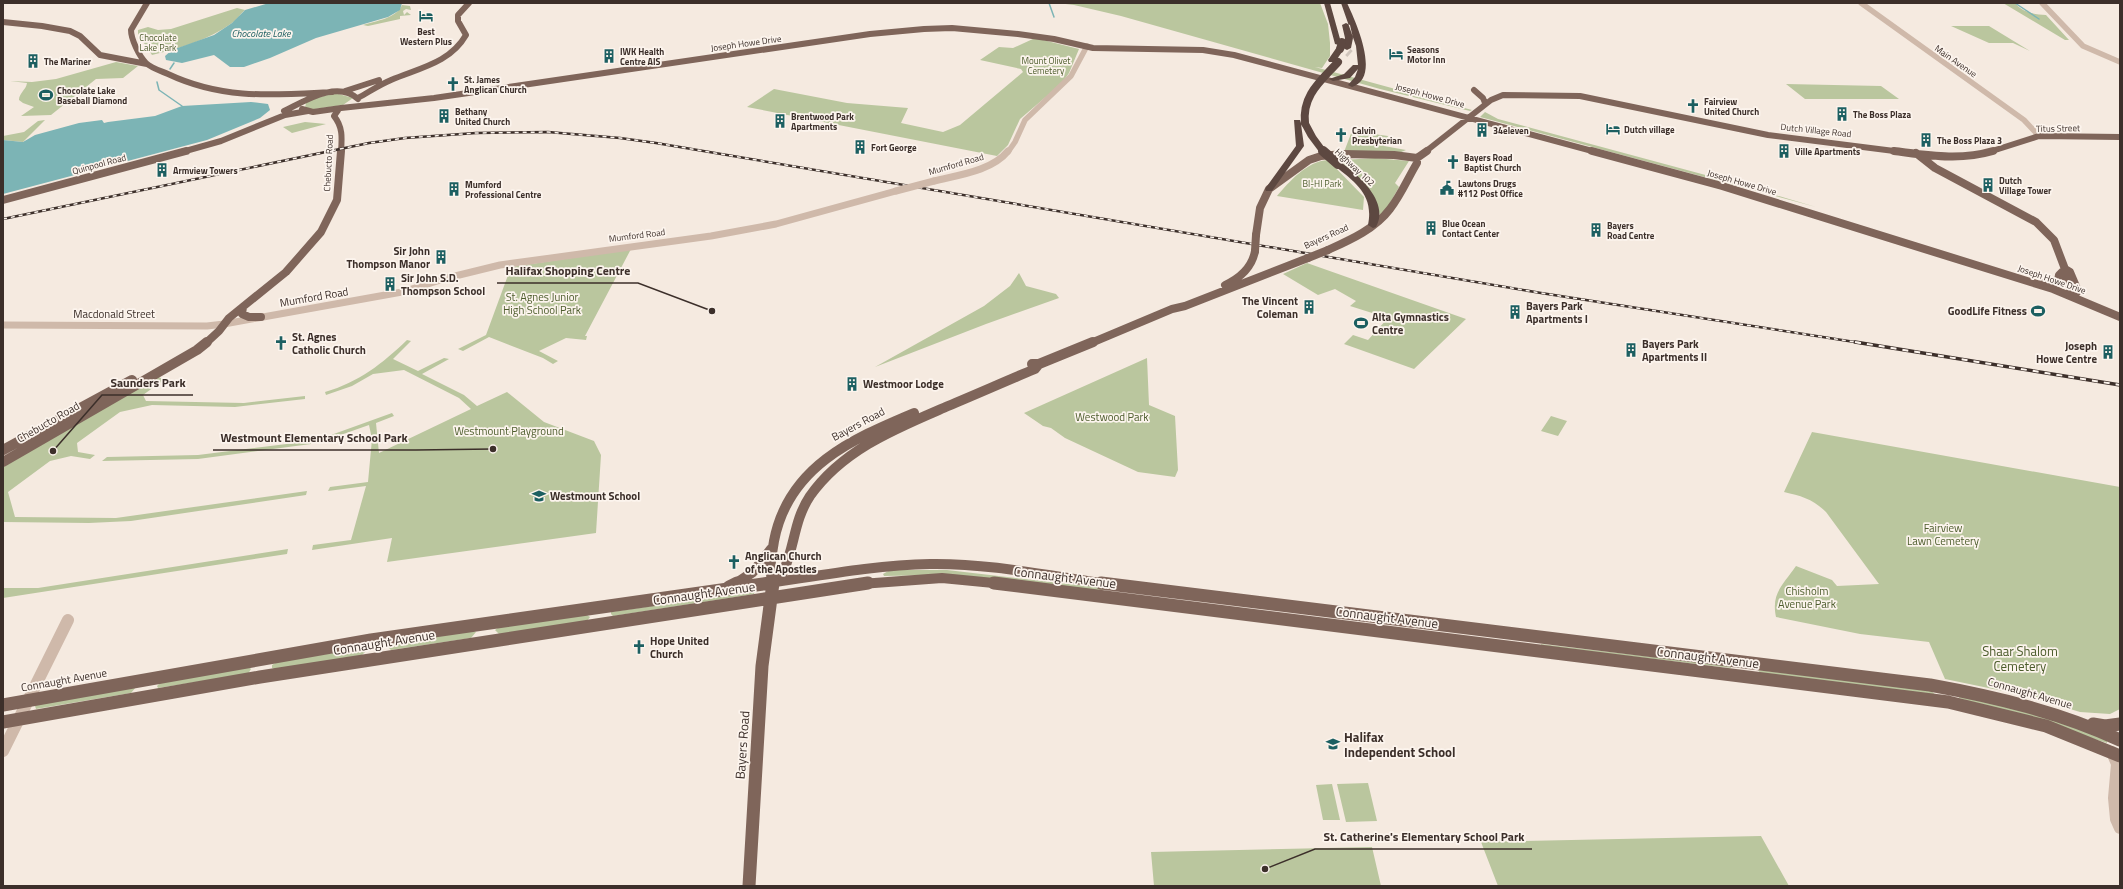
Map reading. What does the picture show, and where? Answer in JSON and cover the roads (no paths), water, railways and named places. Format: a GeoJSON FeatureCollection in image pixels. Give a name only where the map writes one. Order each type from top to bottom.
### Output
{"type":"FeatureCollection","features":[{"type":"Feature","properties":{"kind":"highway"},"geometry":{"type":"LineString","coordinates":[[1327,3],[1343,47]]}},
{"type":"Feature","properties":{"kind":"highway"},"geometry":{"type":"LineString","coordinates":[[1334,3],[1342,31],[1343,47]]}},
{"type":"Feature","properties":{"kind":"highway"},"geometry":{"type":"LineString","coordinates":[[1338,3],[1348,31],[1343,47]]}},
{"type":"Feature","properties":{"kind":"highway"},"geometry":{"type":"LineString","coordinates":[[1344,3],[1356,32],[1363,68],[1358,82],[1352,85]]}},
{"type":"Feature","properties":{"kind":"highway","name":"Highway 102"},"geometry":{"type":"LineString","coordinates":[[1269,189],[1300,146],[1303,110],[1309,93],[1335,61],[1343,47]]}},
{"type":"Feature","properties":{"kind":"highway"},"geometry":{"type":"LineString","coordinates":[[1352,85],[1356,67],[1353,57]]}},
{"type":"Feature","properties":{"kind":"highway"},"geometry":{"type":"LineString","coordinates":[[1333,79],[1347,76],[1356,67]]}},
{"type":"Feature","properties":{"kind":"highway","name":"Highway 102"},"geometry":{"type":"LineString","coordinates":[[1301,123],[1323,151],[1367,192],[1375,204],[1376,216],[1371,222]]}},
{"type":"Feature","properties":{"kind":"main road"},"geometry":{"type":"LineString","coordinates":[[147,3],[130,27],[134,41],[150,65]]}},
{"type":"Feature","properties":{"kind":"main road"},"geometry":{"type":"LineString","coordinates":[[340,109],[354,103],[358,98],[381,85],[440,61],[462,42],[466,35],[458,21],[458,15],[469,3]]}},
{"type":"Feature","properties":{"kind":"main road"},"geometry":{"type":"LineString","coordinates":[[3,22],[75,33],[98,54],[150,65],[191,85],[210,91],[238,95],[284,95],[342,92],[359,88],[387,77],[425,68]]}},
{"type":"Feature","properties":{"kind":"main road","name":"Joseph Howe Drive"},"geometry":{"type":"LineString","coordinates":[[308,112],[408,100],[870,34],[924,29],[952,28],[1018,34],[1104,48],[1165,48],[1220,52],[1439,108],[1722,186],[2074,296],[2120,317]]}},
{"type":"Feature","properties":{"kind":"main road","name":"Joseph Howe Drive"},"geometry":{"type":"LineString","coordinates":[[1087,46],[1161,46],[1212,49],[1243,55],[1352,85]]}},
{"type":"Feature","properties":{"kind":"main road"},"geometry":{"type":"LineString","coordinates":[[1084,53],[1104,48]]}},
{"type":"Feature","properties":{"kind":"main road"},"geometry":{"type":"LineString","coordinates":[[122,60],[142,55]]}},
{"type":"Feature","properties":{"kind":"main road"},"geometry":{"type":"LineString","coordinates":[[1439,108],[1462,110],[1484,104],[1483,98],[1474,90]]}},
{"type":"Feature","properties":{"kind":"main road","name":"Quinpool Road"},"geometry":{"type":"LineString","coordinates":[[199,147],[235,133],[314,96],[332,92]]}},
{"type":"Feature","properties":{"kind":"main road","name":"Joseph Howe Drive"},"geometry":{"type":"LineString","coordinates":[[342,92],[352,94],[358,98],[373,101],[408,100]]}},
{"type":"Feature","properties":{"kind":"main road","name":"Dutch Village Road"},"geometry":{"type":"LineString","coordinates":[[1468,116],[1484,104],[1500,97],[1563,94],[1584,96],[1757,133],[1916,153],[1935,168],[2036,222],[2045,229],[2054,240],[2074,296]]}},
{"type":"Feature","properties":{"kind":"main road"},"geometry":{"type":"LineString","coordinates":[[284,95],[297,97],[301,103],[301,108],[308,112]]}},
{"type":"Feature","properties":{"kind":"main road"},"geometry":{"type":"LineString","coordinates":[[235,133],[290,104],[292,99],[284,95]]}},
{"type":"Feature","properties":{"kind":"main road","name":"Chebucto Road"},"geometry":{"type":"LineString","coordinates":[[3,450],[172,359],[224,324],[300,258],[321,232],[337,200],[342,135],[334,116],[340,109]]}},
{"type":"Feature","properties":{"kind":"main road","name":"Quinpool Road"},"geometry":{"type":"LineString","coordinates":[[3,200],[239,135],[285,115],[308,112]]}},
{"type":"Feature","properties":{"kind":"main road","name":"Chebucto Road"},"geometry":{"type":"LineString","coordinates":[[308,112],[339,125]]}},
{"type":"Feature","properties":{"kind":"main road"},"geometry":{"type":"LineString","coordinates":[[1371,222],[1391,207],[1416,163],[1417,158],[1468,116]]}},
{"type":"Feature","properties":{"kind":"main road","name":"Titus Street"},"geometry":{"type":"LineString","coordinates":[[1916,153],[1946,157],[1975,156],[2038,136],[2120,137]]}},
{"type":"Feature","properties":{"kind":"main road"},"geometry":{"type":"LineString","coordinates":[[1895,150],[1904,149],[1906,145]]}},
{"type":"Feature","properties":{"kind":"main road"},"geometry":{"type":"LineString","coordinates":[[1394,155],[1428,148]]}},
{"type":"Feature","properties":{"kind":"main road"},"geometry":{"type":"LineString","coordinates":[[1895,150],[1935,168]]}},
{"type":"Feature","properties":{"kind":"main road"},"geometry":{"type":"LineString","coordinates":[[1269,189],[1299,166],[1321,156],[1343,154],[1394,155],[1417,158]]}},
{"type":"Feature","properties":{"kind":"main road","name":"Bayers Road"},"geometry":{"type":"LineString","coordinates":[[1172,309],[1180,303],[1239,278],[1251,264],[1255,250],[1260,208],[1269,189]]}},
{"type":"Feature","properties":{"kind":"main road","name":"Bayers Road"},"geometry":{"type":"LineString","coordinates":[[774,583],[769,574],[779,516],[798,485],[815,467],[853,441],[875,429],[1029,365],[1039,364],[1172,309],[1186,306],[1328,250],[1346,241],[1371,222]]}},
{"type":"Feature","properties":{"kind":"main road"},"geometry":{"type":"LineString","coordinates":[[2031,282],[2055,282],[2059,279],[2059,275],[2064,271]]}},
{"type":"Feature","properties":{"kind":"main road","name":"Dutch Village Road"},"geometry":{"type":"LineString","coordinates":[[2064,271],[2070,272],[2076,286],[2089,298],[2089,303]]}},
{"type":"Feature","properties":{"kind":"main road"},"geometry":{"type":"LineString","coordinates":[[2074,296],[2078,291],[2076,286]]}},
{"type":"Feature","properties":{"kind":"main road"},"geometry":{"type":"LineString","coordinates":[[243,306],[242,314],[249,317],[262,317]]}},
{"type":"Feature","properties":{"kind":"main road","name":"Chebucto Road"},"geometry":{"type":"LineString","coordinates":[[3,462],[197,350],[219,331],[224,324]]}},
{"type":"Feature","properties":{"kind":"main road","name":"Bayers Road"},"geometry":{"type":"LineString","coordinates":[[749,886],[762,670],[770,599],[774,583],[784,572],[800,512],[809,497],[832,471],[847,458],[888,432],[1035,369],[1039,364]]}},
{"type":"Feature","properties":{"kind":"main road"},"geometry":{"type":"LineString","coordinates":[[815,467],[826,467],[847,458]]}},
{"type":"Feature","properties":{"kind":"main road"},"geometry":{"type":"LineString","coordinates":[[798,485],[805,490],[809,497]]}},
{"type":"Feature","properties":{"kind":"main road"},"geometry":{"type":"LineString","coordinates":[[715,592],[749,576],[761,565],[774,544]]}},
{"type":"Feature","properties":{"kind":"main road","name":"Connaught Avenue"},"geometry":{"type":"LineString","coordinates":[[3,705],[371,640],[774,583],[892,567],[929,564],[964,565],[1930,685],[2014,702],[2066,717],[2120,739]]}},
{"type":"Feature","properties":{"kind":"main road","name":"Connaught Avenue"},"geometry":{"type":"LineString","coordinates":[[3,722],[253,678],[488,640],[770,599],[875,582],[942,578],[1045,588],[1532,651],[1948,702],[2046,726],[2117,758]]}},
{"type":"Feature","properties":{"kind":"main road"},"geometry":{"type":"LineString","coordinates":[[1530,636],[1532,651]]}},
{"type":"Feature","properties":{"kind":"main road"},"geometry":{"type":"LineString","coordinates":[[2066,717],[2105,726],[2120,724]]}},
{"type":"Feature","properties":{"kind":"main road"},"geometry":{"type":"LineString","coordinates":[[2117,758],[2120,739]]}},
{"type":"Feature","properties":{"kind":"street","name":"Main Avenue"},"geometry":{"type":"LineString","coordinates":[[1861,3],[2024,120],[2038,136]]}},
{"type":"Feature","properties":{"kind":"street"},"geometry":{"type":"LineString","coordinates":[[2042,3],[2083,46],[2120,62]]}},
{"type":"Feature","properties":{"kind":"street","name":"Mumford Road"},"geometry":{"type":"LineString","coordinates":[[224,324],[402,292],[447,278],[500,265],[640,244],[711,236],[776,224],[982,168],[1004,156],[1015,142],[1025,120],[1067,82],[1087,46]]}},
{"type":"Feature","properties":{"kind":"street","name":"Macdonald Street"},"geometry":{"type":"LineString","coordinates":[[3,325],[207,326],[224,324]]}},
{"type":"Feature","properties":{"kind":"street"},"geometry":{"type":"LineString","coordinates":[[3,751],[68,620]]}},
{"type":"Feature","properties":{"kind":"street"},"geometry":{"type":"LineString","coordinates":[[2117,758],[2114,798],[2116,819],[2120,828]]}},
{"type":"Feature","properties":{"kind":"water","name":"Chocolate Lake"},"geometry":{"type":"Polygon","coordinates":[[[269,3],[402,3],[400,10],[388,17],[316,38],[270,58],[244,67],[230,67],[214,55],[182,63],[166,60],[165,56],[172,50],[214,35],[232,23],[245,10],[269,3]]]}},
{"type":"Feature","properties":{"kind":"water"},"geometry":{"type":"Polygon","coordinates":[[[251,102],[268,104],[270,110],[260,118],[207,140],[3,194],[3,140],[23,142],[35,135],[79,123],[102,120],[104,123],[155,116],[182,106],[251,102]]]}},
{"type":"Feature","properties":{"kind":"waterway"},"geometry":{"type":"LineString","coordinates":[[1049,3],[1054,17]]}},
{"type":"Feature","properties":{"kind":"waterway"},"geometry":{"type":"LineString","coordinates":[[2015,3],[2039,19]]}},
{"type":"Feature","properties":{"kind":"waterway"},"geometry":{"type":"LineString","coordinates":[[170,69],[174,63]]}},
{"type":"Feature","properties":{"kind":"waterway"},"geometry":{"type":"LineString","coordinates":[[157,82],[159,90],[182,106]]}},
{"type":"Feature","properties":{"kind":"tunnel"},"geometry":{"type":"LineString","coordinates":[[1339,44],[1350,54]]}},
{"type":"Feature","properties":{"kind":"railway"},"geometry":{"type":"LineString","coordinates":[[3,219],[369,143],[405,138],[476,133],[548,132],[620,138],[656,143],[1541,293],[1861,343]]}},
{"type":"Feature","properties":{"kind":"railway"},"geometry":{"type":"LineString","coordinates":[[1855,342],[2120,385]]}},
{"type":"Feature","properties":{"kind":"place","name":"Best Western Plus"},"geometry":{"type":"Point","coordinates":[426,16]}},
{"type":"Feature","properties":{"kind":"place","name":"Seasons Motor Inn"},"geometry":{"type":"Point","coordinates":[1396,54]}},
{"type":"Feature","properties":{"kind":"place","name":"IWK Health Centre AIS"},"geometry":{"type":"Point","coordinates":[609,56]}},
{"type":"Feature","properties":{"kind":"place","name":"The Mariner"},"geometry":{"type":"Point","coordinates":[33,61]}},
{"type":"Feature","properties":{"kind":"place","name":"St. James Anglican Church"},"geometry":{"type":"Point","coordinates":[453,84]}},
{"type":"Feature","properties":{"kind":"place","name":"Chocolate Lake Baseball Diamond"},"geometry":{"type":"Point","coordinates":[46,95]}},
{"type":"Feature","properties":{"kind":"place","name":"Fairview United Church"},"geometry":{"type":"Point","coordinates":[1693,106]}},
{"type":"Feature","properties":{"kind":"place","name":"The Boss Plaza"},"geometry":{"type":"Point","coordinates":[1842,114]}},
{"type":"Feature","properties":{"kind":"place","name":"Bethany United Church"},"geometry":{"type":"Point","coordinates":[444,116]}},
{"type":"Feature","properties":{"kind":"place","name":"Brentwood Park Apartments"},"geometry":{"type":"Point","coordinates":[780,121]}},
{"type":"Feature","properties":{"kind":"place","name":"Dutch village"},"geometry":{"type":"Point","coordinates":[1613,129]}},
{"type":"Feature","properties":{"kind":"place","name":"34eleven"},"geometry":{"type":"Point","coordinates":[1482,130]}},
{"type":"Feature","properties":{"kind":"place","name":"Calvin Presbyterian"},"geometry":{"type":"Point","coordinates":[1341,135]}},
{"type":"Feature","properties":{"kind":"place","name":"The Boss Plaza 3"},"geometry":{"type":"Point","coordinates":[1926,140]}},
{"type":"Feature","properties":{"kind":"place","name":"Fort George"},"geometry":{"type":"Point","coordinates":[860,147]}},
{"type":"Feature","properties":{"kind":"place","name":"Ville Apartments"},"geometry":{"type":"Point","coordinates":[1784,151]}},
{"type":"Feature","properties":{"kind":"place","name":"Bayers Road Baptist Church"},"geometry":{"type":"Point","coordinates":[1453,162]}},
{"type":"Feature","properties":{"kind":"place","name":"Armview Towers"},"geometry":{"type":"Point","coordinates":[162,170]}},
{"type":"Feature","properties":{"kind":"place","name":"Dutch Village Tower"},"geometry":{"type":"Point","coordinates":[1988,185]}},
{"type":"Feature","properties":{"kind":"place","name":"Lawtons Drugs #112 Post Office"},"geometry":{"type":"Point","coordinates":[1447,188]}},
{"type":"Feature","properties":{"kind":"place","name":"Mumford Professional Centre"},"geometry":{"type":"Point","coordinates":[454,189]}},
{"type":"Feature","properties":{"kind":"place","name":"Blue Ocean Contact Center"},"geometry":{"type":"Point","coordinates":[1431,228]}},
{"type":"Feature","properties":{"kind":"place","name":"Bayers Road Centre"},"geometry":{"type":"Point","coordinates":[1596,230]}},
{"type":"Feature","properties":{"kind":"place","name":"Sir John Thompson Manor"},"geometry":{"type":"Point","coordinates":[441,257]}},
{"type":"Feature","properties":{"kind":"place","name":"Sir John S.D. Thompson School"},"geometry":{"type":"Point","coordinates":[390,284]}},
{"type":"Feature","properties":{"kind":"place","name":"The Vincent Coleman"},"geometry":{"type":"Point","coordinates":[1309,307]}},
{"type":"Feature","properties":{"kind":"place","name":"Halifax Shopping Centre"},"geometry":{"type":"Point","coordinates":[712,311]}},
{"type":"Feature","properties":{"kind":"place","name":"GoodLife Fitness"},"geometry":{"type":"Point","coordinates":[2038,311]}},
{"type":"Feature","properties":{"kind":"place","name":"Bayers Park Apartments I"},"geometry":{"type":"Point","coordinates":[1515,312]}},
{"type":"Feature","properties":{"kind":"place","name":"Alta Gymnastics Centre"},"geometry":{"type":"Point","coordinates":[1361,323]}},
{"type":"Feature","properties":{"kind":"place","name":"St. Agnes Catholic Church"},"geometry":{"type":"Point","coordinates":[281,343]}},
{"type":"Feature","properties":{"kind":"place","name":"Bayers Park Apartments II"},"geometry":{"type":"Point","coordinates":[1631,350]}},
{"type":"Feature","properties":{"kind":"place","name":"Joseph Howe Centre"},"geometry":{"type":"Point","coordinates":[2108,352]}},
{"type":"Feature","properties":{"kind":"place","name":"Westmoor Lodge"},"geometry":{"type":"Point","coordinates":[852,384]}},
{"type":"Feature","properties":{"kind":"place","name":"Westmount Elementary School Park"},"geometry":{"type":"Point","coordinates":[493,449]}},
{"type":"Feature","properties":{"kind":"place","name":"Saunders Park"},"geometry":{"type":"Point","coordinates":[53,451]}},
{"type":"Feature","properties":{"kind":"place","name":"Westmount School"},"geometry":{"type":"Point","coordinates":[539,496]}},
{"type":"Feature","properties":{"kind":"place","name":"Anglican Church of the Apostles"},"geometry":{"type":"Point","coordinates":[734,562]}},
{"type":"Feature","properties":{"kind":"place","name":"Hope United Church"},"geometry":{"type":"Point","coordinates":[639,647]}},
{"type":"Feature","properties":{"kind":"place","name":"Halifax Independent School"},"geometry":{"type":"Point","coordinates":[1333,744]}},
{"type":"Feature","properties":{"kind":"place","name":"St. Catherine's Elementary School Park"},"geometry":{"type":"Point","coordinates":[1265,869]}},
{"type":"Feature","properties":{"kind":"park label","name":"Chocolate Lake Park"},"geometry":{"type":"Point","coordinates":[158,42]}},
{"type":"Feature","properties":{"kind":"park label","name":"Mount Olivet Cemetery"},"geometry":{"type":"Point","coordinates":[1046,66]}},
{"type":"Feature","properties":{"kind":"park label","name":"BI-HI Park"},"geometry":{"type":"Point","coordinates":[1322,183]}},
{"type":"Feature","properties":{"kind":"park label","name":"St. Agnes Junior High School Park"},"geometry":{"type":"Point","coordinates":[542,303]}},
{"type":"Feature","properties":{"kind":"park label","name":"Westwood Park"},"geometry":{"type":"Point","coordinates":[1112,417]}},
{"type":"Feature","properties":{"kind":"park label","name":"Westmount Playground"},"geometry":{"type":"Point","coordinates":[509,431]}},
{"type":"Feature","properties":{"kind":"park label","name":"Fairview Lawn Cemetery"},"geometry":{"type":"Point","coordinates":[1943,534]}},
{"type":"Feature","properties":{"kind":"park label","name":"Chisholm Avenue Park"},"geometry":{"type":"Point","coordinates":[1807,597]}},
{"type":"Feature","properties":{"kind":"park label","name":"Shaar Shalom Cemetery"},"geometry":{"type":"Point","coordinates":[2020,658]}}]}
